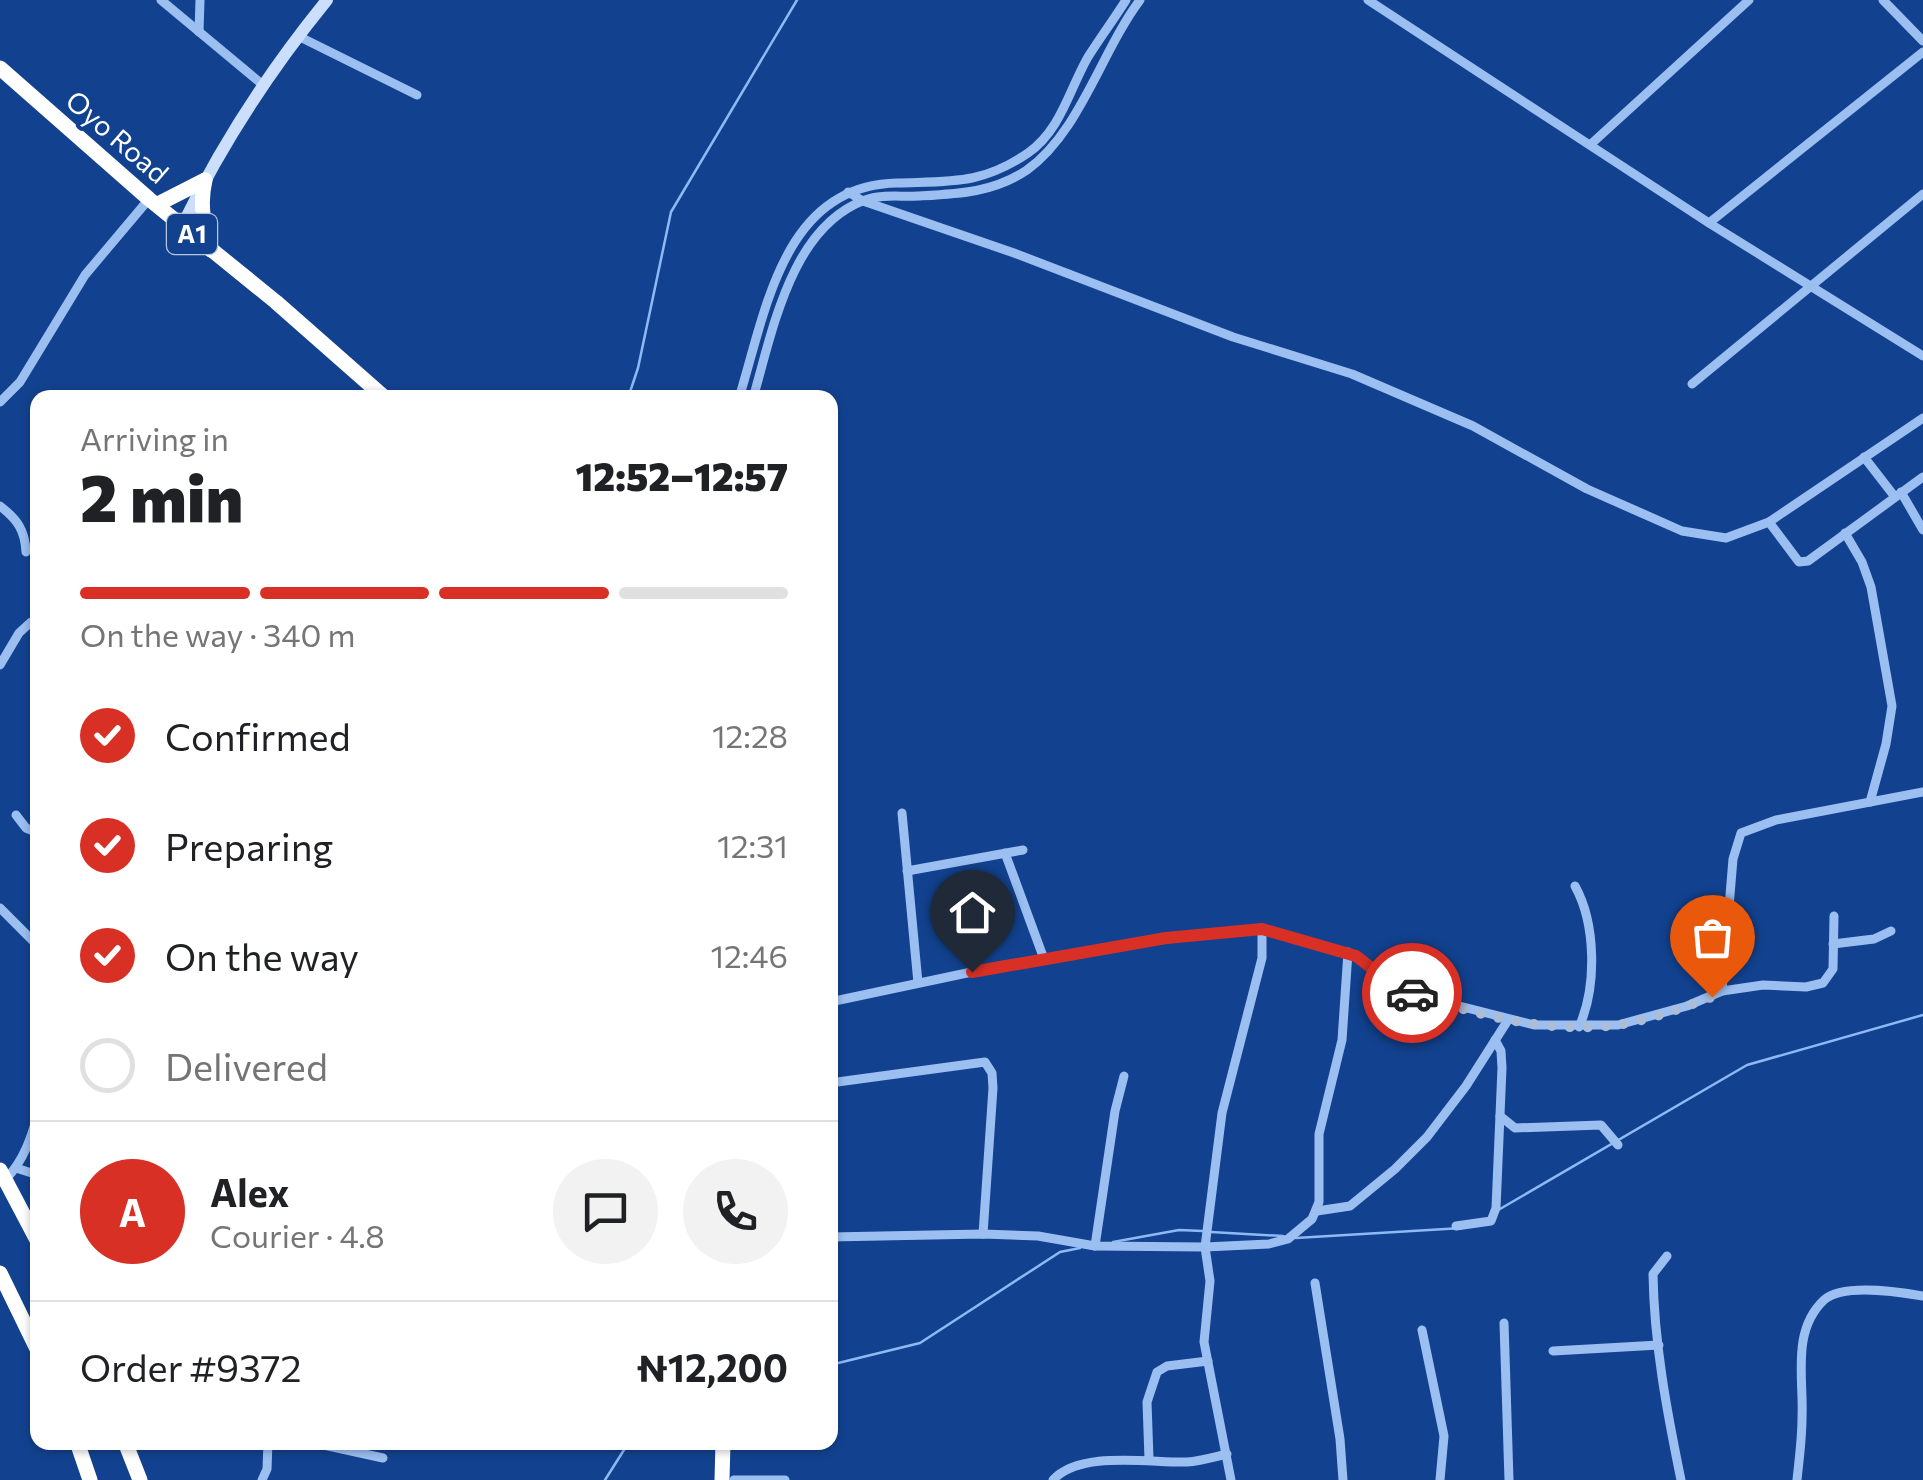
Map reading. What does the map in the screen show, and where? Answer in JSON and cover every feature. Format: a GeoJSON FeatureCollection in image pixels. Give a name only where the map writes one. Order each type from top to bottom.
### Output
{"type":"FeatureCollection","features":[{"type":"Feature","properties":{"kind":"highway","name":"Oyo Road"},"geometry":{"type":"LineString","coordinates":[[0,68],[376,390]]}},
{"type":"Feature","properties":{"kind":"highway"},"geometry":{"type":"LineString","coordinates":[[153,202],[205,180]]}},
{"type":"Feature","properties":{"kind":"highway"},"geometry":{"type":"LineString","coordinates":[[205,180],[201,216],[211,250]]}},
{"type":"Feature","properties":{"kind":"highway"},"geometry":{"type":"LineString","coordinates":[[7,1172],[30,1224]]}},
{"type":"Feature","properties":{"kind":"highway"},"geometry":{"type":"LineString","coordinates":[[0,1273],[30,1335]]}},
{"type":"Feature","properties":{"kind":"highway"},"geometry":{"type":"LineString","coordinates":[[79,1450],[90,1480]]}},
{"type":"Feature","properties":{"kind":"highway"},"geometry":{"type":"LineString","coordinates":[[129,1450],[140,1480]]}},
{"type":"Feature","properties":{"kind":"highway"},"geometry":{"type":"LineString","coordinates":[[722,1480],[723,1450]]}},
{"type":"Feature","properties":{"kind":"street"},"geometry":{"type":"LineString","coordinates":[[161,0],[263,86]]}},
{"type":"Feature","properties":{"kind":"street"},"geometry":{"type":"LineString","coordinates":[[199,32],[200,0]]}},
{"type":"Feature","properties":{"kind":"street"},"geometry":{"type":"LineString","coordinates":[[182,226],[205,180],[263,86],[327,0]]}},
{"type":"Feature","properties":{"kind":"street"},"geometry":{"type":"LineString","coordinates":[[743,390],[789,247],[814,218],[848,192],[881,183],[977,178],[990,175],[1030,152],[1053,130],[1088,58],[1126,0]]}},
{"type":"Feature","properties":{"kind":"street"},"geometry":{"type":"LineString","coordinates":[[756,390],[799,257],[814,235],[863,201],[883,196],[966,194],[1002,184],[1032,166],[1052,148],[1070,122],[1140,0]]}},
{"type":"Feature","properties":{"kind":"street"},"geometry":{"type":"LineString","coordinates":[[1368,0],[1923,356]]}},
{"type":"Feature","properties":{"kind":"street"},"geometry":{"type":"LineString","coordinates":[[1590,145],[1749,0]]}},
{"type":"Feature","properties":{"kind":"street"},"geometry":{"type":"LineString","coordinates":[[1883,0],[1923,42]]}},
{"type":"Feature","properties":{"kind":"street"},"geometry":{"type":"LineString","coordinates":[[298,36],[417,96]]}},
{"type":"Feature","properties":{"kind":"street"},"geometry":{"type":"LineString","coordinates":[[1709,222],[1923,52]]}},
{"type":"Feature","properties":{"kind":"street"},"geometry":{"type":"LineString","coordinates":[[848,192],[863,201],[1233,337],[1352,374],[1472,426],[1587,489],[1682,531],[1726,538],[1769,522],[1923,418]]}},
{"type":"Feature","properties":{"kind":"street"},"geometry":{"type":"LineString","coordinates":[[1692,384],[1923,194]]}},
{"type":"Feature","properties":{"kind":"street"},"geometry":{"type":"LineString","coordinates":[[0,402],[20,382],[85,275],[153,202]]}},
{"type":"Feature","properties":{"kind":"street"},"geometry":{"type":"LineString","coordinates":[[1864,457],[1923,530]]}},
{"type":"Feature","properties":{"kind":"street"},"geometry":{"type":"LineString","coordinates":[[1769,522],[1799,562],[1808,561],[1923,477]]}},
{"type":"Feature","properties":{"kind":"street"},"geometry":{"type":"LineString","coordinates":[[0,506],[18,522],[26,552]]}},
{"type":"Feature","properties":{"kind":"street"},"geometry":{"type":"LineString","coordinates":[[1846,534],[1871,587],[1892,706],[1870,802]]}},
{"type":"Feature","properties":{"kind":"street"},"geometry":{"type":"LineString","coordinates":[[0,665],[30,624]]}},
{"type":"Feature","properties":{"kind":"street"},"geometry":{"type":"LineString","coordinates":[[1722,991],[1737,838],[1751,827],[1776,820],[1923,792]]}},
{"type":"Feature","properties":{"kind":"street"},"geometry":{"type":"LineString","coordinates":[[902,813],[918,983]]}},
{"type":"Feature","properties":{"kind":"street"},"geometry":{"type":"LineString","coordinates":[[16,815],[30,830]]}},
{"type":"Feature","properties":{"kind":"street"},"geometry":{"type":"LineString","coordinates":[[907,871],[1023,850]]}},
{"type":"Feature","properties":{"kind":"street"},"geometry":{"type":"LineString","coordinates":[[1006,854],[1044,959]]}},
{"type":"Feature","properties":{"kind":"street"},"geometry":{"type":"LineString","coordinates":[[1575,886],[1583,900],[1588,924],[1590,979],[1588,1008],[1579,1027]]}},
{"type":"Feature","properties":{"kind":"street"},"geometry":{"type":"LineString","coordinates":[[0,908],[30,938]]}},
{"type":"Feature","properties":{"kind":"street"},"geometry":{"type":"LineString","coordinates":[[838,1000],[1166,938],[1262,929],[1348,952],[1391,983],[1416,994],[1508,1020],[1534,1025],[1618,1025],[1687,1006],[1722,991],[1823,983],[1833,969],[1834,916]]}},
{"type":"Feature","properties":{"kind":"street"},"geometry":{"type":"LineString","coordinates":[[1231,1480],[1208,1361],[1204,1320],[1210,1281],[1205,1242],[1222,1113],[1262,958],[1262,929]]}},
{"type":"Feature","properties":{"kind":"street"},"geometry":{"type":"LineString","coordinates":[[1834,944],[1874,939],[1891,931]]}},
{"type":"Feature","properties":{"kind":"street"},"geometry":{"type":"LineString","coordinates":[[838,1237],[983,1234],[1038,1236],[1095,1246],[1269,1244],[1288,1238],[1316,1211],[1318,1134],[1342,1040],[1348,952]]}},
{"type":"Feature","properties":{"kind":"street"},"geometry":{"type":"LineString","coordinates":[[1316,1211],[1350,1206],[1396,1170],[1427,1137],[1508,1020]]}},
{"type":"Feature","properties":{"kind":"street"},"geometry":{"type":"LineString","coordinates":[[1456,1226],[1487,1222],[1493,1216],[1501,1051],[1495,1040]]}},
{"type":"Feature","properties":{"kind":"street"},"geometry":{"type":"LineString","coordinates":[[838,1082],[985,1062],[992,1073],[992,1088],[983,1234]]}},
{"type":"Feature","properties":{"kind":"street"},"geometry":{"type":"LineString","coordinates":[[1095,1246],[1124,1076]]}},
{"type":"Feature","properties":{"kind":"street"},"geometry":{"type":"LineString","coordinates":[[1500,1116],[1515,1128],[1600,1125],[1618,1145]]}},
{"type":"Feature","properties":{"kind":"street"},"geometry":{"type":"LineString","coordinates":[[7,1172],[30,1139]]}},
{"type":"Feature","properties":{"kind":"street"},"geometry":{"type":"LineString","coordinates":[[1667,1256],[1653,1274],[1665,1402],[1681,1480]]}},
{"type":"Feature","properties":{"kind":"street"},"geometry":{"type":"LineString","coordinates":[[1315,1283],[1343,1480]]}},
{"type":"Feature","properties":{"kind":"street"},"geometry":{"type":"LineString","coordinates":[[1796,1480],[1802,1416],[1800,1370],[1808,1324],[1824,1301],[1848,1291],[1897,1291],[1923,1296]]}},
{"type":"Feature","properties":{"kind":"street"},"geometry":{"type":"LineString","coordinates":[[1504,1323],[1509,1480]]}},
{"type":"Feature","properties":{"kind":"street"},"geometry":{"type":"LineString","coordinates":[[1422,1330],[1444,1436],[1440,1480]]}},
{"type":"Feature","properties":{"kind":"street"},"geometry":{"type":"LineString","coordinates":[[1554,1352],[1658,1345]]}},
{"type":"Feature","properties":{"kind":"street"},"geometry":{"type":"LineString","coordinates":[[1149,1459],[1147,1402],[1157,1372],[1167,1366],[1208,1361]]}},
{"type":"Feature","properties":{"kind":"street"},"geometry":{"type":"LineString","coordinates":[[262,1480],[268,1450]]}},
{"type":"Feature","properties":{"kind":"street"},"geometry":{"type":"LineString","coordinates":[[346,1450],[383,1458]]}},
{"type":"Feature","properties":{"kind":"street"},"geometry":{"type":"LineString","coordinates":[[1053,1480],[1066,1468],[1078,1465],[1149,1459],[1193,1462],[1227,1454]]}},
{"type":"Feature","properties":{"kind":"street"},"geometry":{"type":"LineString","coordinates":[[734,1480],[785,1480]]}},
{"type":"Feature","properties":{"kind":"waterway"},"geometry":{"type":"LineString","coordinates":[[631,390],[671,212],[797,0]]}},
{"type":"Feature","properties":{"kind":"waterway"},"geometry":{"type":"LineString","coordinates":[[1500,1209],[1747,1065],[1923,1015]]}},
{"type":"Feature","properties":{"kind":"waterway"},"geometry":{"type":"LineString","coordinates":[[1296,1238],[1462,1228]]}},
{"type":"Feature","properties":{"kind":"waterway"},"geometry":{"type":"LineString","coordinates":[[1113,1242],[1179,1230],[1203,1231]]}},
{"type":"Feature","properties":{"kind":"waterway"},"geometry":{"type":"LineString","coordinates":[[1211,1232],[1283,1236]]}},
{"type":"Feature","properties":{"kind":"waterway"},"geometry":{"type":"LineString","coordinates":[[838,1363],[920,1343],[1060,1252],[1080,1248]]}},
{"type":"Feature","properties":{"kind":"waterway"},"geometry":{"type":"LineString","coordinates":[[605,1480],[624,1450]]}},
{"type":"Feature","properties":{"kind":"way so far"},"geometry":{"type":"LineString","coordinates":[[1412,993],[1508,1020],[1579,1027],[1618,1025],[1712,997]]}},
{"type":"Feature","properties":{"kind":"route"},"geometry":{"type":"LineString","coordinates":[[972,972],[1166,938],[1270,929],[1356,956],[1391,983],[1412,993]]}}]}
